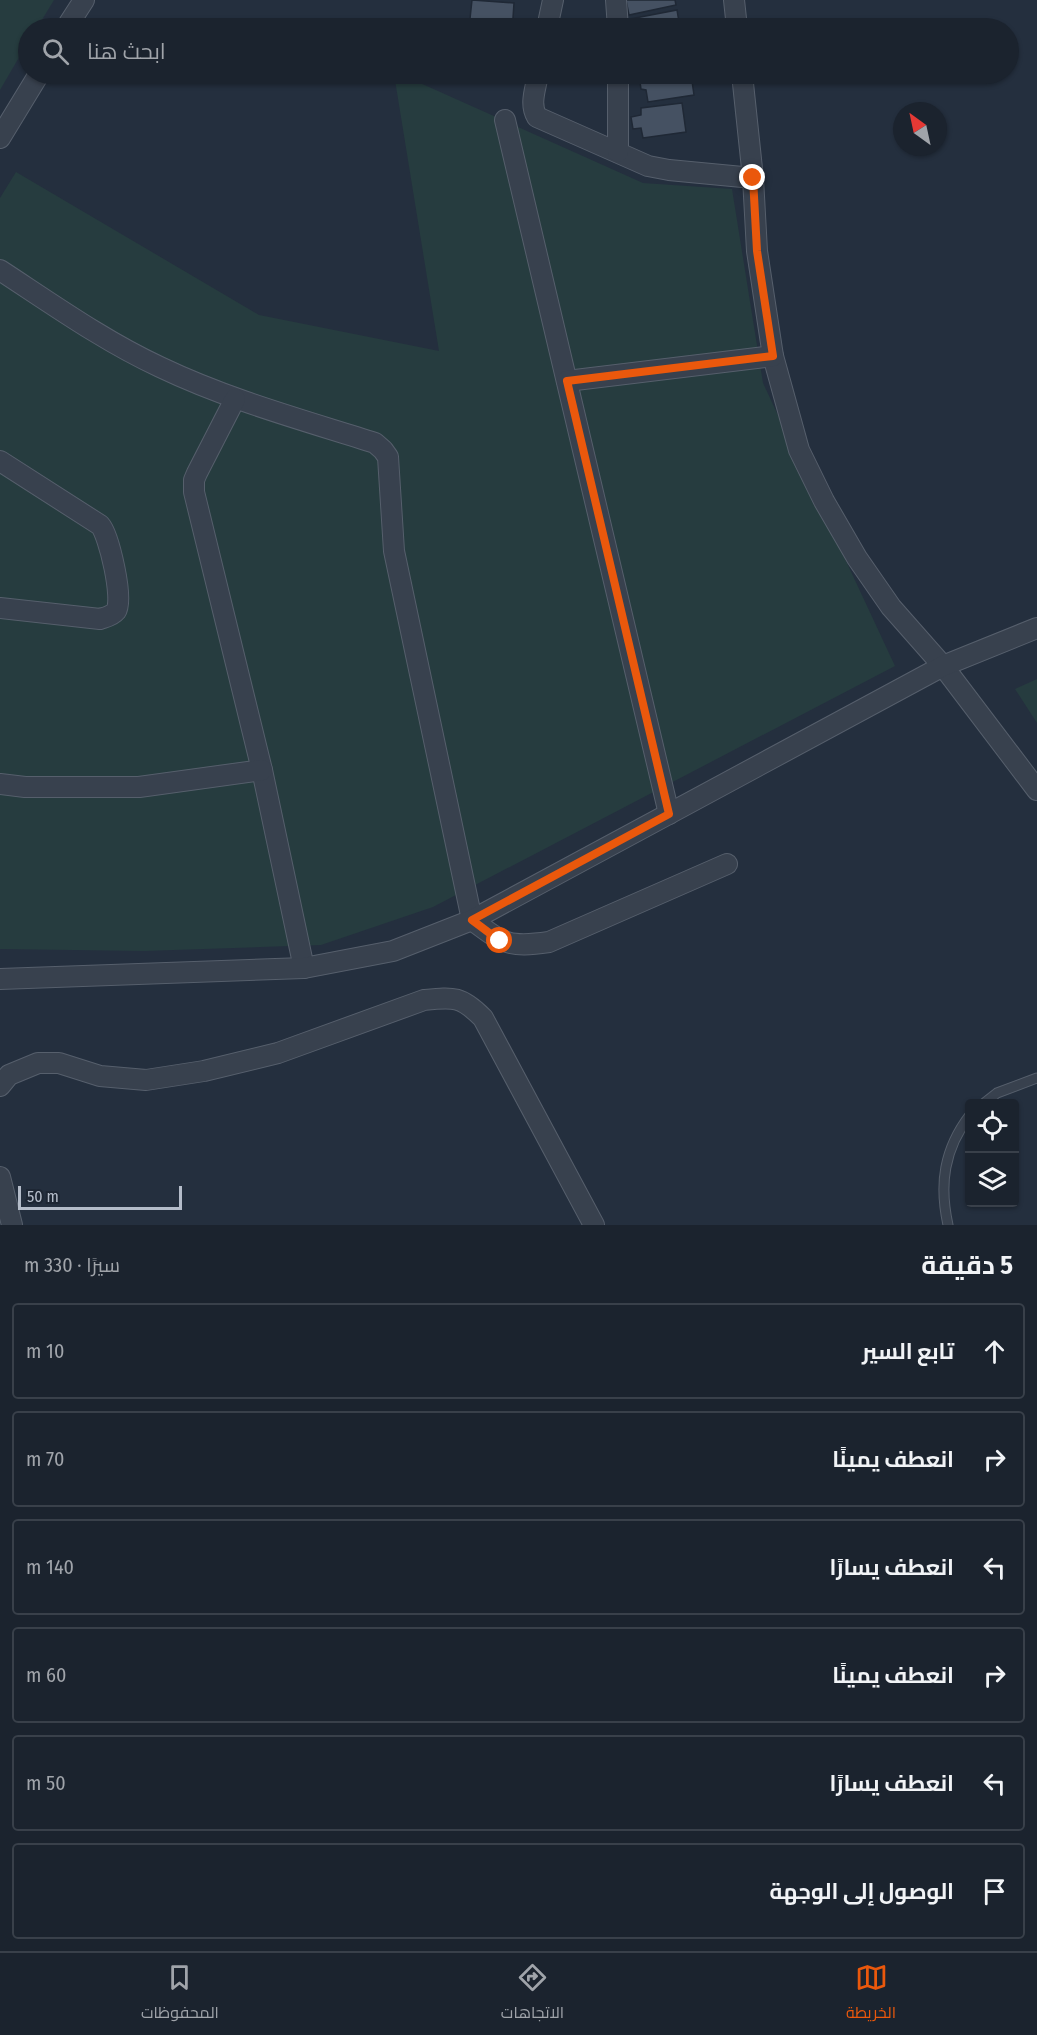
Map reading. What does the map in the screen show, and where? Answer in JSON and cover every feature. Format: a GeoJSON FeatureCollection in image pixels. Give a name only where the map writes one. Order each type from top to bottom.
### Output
{"type":"FeatureCollection","features":[{"type":"Feature","properties":{"kind":"street"},"geometry":{"type":"LineString","coordinates":[[72,18],[84,0]]}},
{"type":"Feature","properties":{"kind":"street"},"geometry":{"type":"LineString","coordinates":[[549,18],[553,0]]}},
{"type":"Feature","properties":{"kind":"street"},"geometry":{"type":"LineString","coordinates":[[616,0],[617,18]]}},
{"type":"Feature","properties":{"kind":"street"},"geometry":{"type":"LineString","coordinates":[[734,0],[736,18]]}},
{"type":"Feature","properties":{"kind":"street"},"geometry":{"type":"LineString","coordinates":[[0,138],[33,84]]}},
{"type":"Feature","properties":{"kind":"street"},"geometry":{"type":"LineString","coordinates":[[536,84],[532,104],[537,117],[648,166],[753,178]]}},
{"type":"Feature","properties":{"kind":"street"},"geometry":{"type":"LineString","coordinates":[[618,84],[618,152]]}},
{"type":"Feature","properties":{"kind":"street"},"geometry":{"type":"LineString","coordinates":[[743,84],[753,178],[757,251],[773,356],[800,450],[824,501],[857,558],[891,607],[943,666],[1037,790]]}},
{"type":"Feature","properties":{"kind":"street"},"geometry":{"type":"LineString","coordinates":[[505,120],[669,814]]}},
{"type":"Feature","properties":{"kind":"street"},"geometry":{"type":"LineString","coordinates":[[0,270],[79,322],[159,367],[235,399],[375,443],[383,450],[388,457],[394,551],[472,920],[500,941],[523,946],[549,942],[727,864]]}},
{"type":"Feature","properties":{"kind":"street"},"geometry":{"type":"LineString","coordinates":[[567,381],[773,356]]}},
{"type":"Feature","properties":{"kind":"street"},"geometry":{"type":"LineString","coordinates":[[235,399],[197,473],[194,486],[262,770],[304,968]]}},
{"type":"Feature","properties":{"kind":"street"},"geometry":{"type":"LineString","coordinates":[[0,461],[100,525],[108,538],[119,605],[116,612],[100,619],[0,608]]}},
{"type":"Feature","properties":{"kind":"street"},"geometry":{"type":"LineString","coordinates":[[0,979],[304,968],[393,951],[472,920],[943,666],[1037,628]]}},
{"type":"Feature","properties":{"kind":"street"},"geometry":{"type":"LineString","coordinates":[[0,784],[24,788],[139,787],[262,770]]}},
{"type":"Feature","properties":{"kind":"street"},"geometry":{"type":"LineString","coordinates":[[0,1086],[9,1075],[38,1063],[59,1063],[100,1076],[146,1080],[204,1071],[278,1053],[424,1000],[450,997],[469,1004],[483,1018],[594,1225]]}},
{"type":"Feature","properties":{"kind":"street"},"geometry":{"type":"LineString","coordinates":[[0,1177],[12,1225]]}},
{"type":"Feature","properties":{"kind":"lane"},"geometry":{"type":"LineString","coordinates":[[989,1099],[997,1093],[1037,1078]]}},
{"type":"Feature","properties":{"kind":"lane"},"geometry":{"type":"LineString","coordinates":[[948,1225],[944,1207],[943,1179],[956,1132],[965,1120]]}},
{"type":"Feature","properties":{"kind":"green space"},"geometry":{"type":"Polygon","coordinates":[[[0,0],[54,0],[43,18],[18,18],[18,59],[0,90],[0,0]]]}},
{"type":"Feature","properties":{"kind":"green space"},"geometry":{"type":"Polygon","coordinates":[[[396,84],[422,84],[643,183],[732,189],[763,383],[895,666],[433,907],[321,945],[144,951],[0,949],[0,198],[16,172],[259,315],[439,351],[396,84]]]}},
{"type":"Feature","properties":{"kind":"green space"},"geometry":{"type":"Polygon","coordinates":[[[1037,679],[1037,723],[1015,689],[1037,679]]]}},
{"type":"Feature","properties":{"kind":"building"},"geometry":{"type":"Polygon","coordinates":[[[472,0],[514,3],[513,18],[470,18],[472,0]]]}},
{"type":"Feature","properties":{"kind":"building"},"geometry":{"type":"Polygon","coordinates":[[[626,0],[675,0],[676,5],[629,15],[626,0]]]}},
{"type":"Feature","properties":{"kind":"building"},"geometry":{"type":"Polygon","coordinates":[[[677,10],[678,18],[635,18],[677,10]]]}},
{"type":"Feature","properties":{"kind":"building"},"geometry":{"type":"Polygon","coordinates":[[[640,84],[692,84],[694,95],[648,102],[646,90],[641,89],[640,84]]]}},
{"type":"Feature","properties":{"kind":"building"},"geometry":{"type":"Polygon","coordinates":[[[682,103],[686,132],[643,138],[641,128],[633,129],[631,117],[641,115],[641,108],[682,103]]]}},
{"type":"Feature","properties":{"kind":"route"},"geometry":{"type":"LineString","coordinates":[[500,941],[472,920],[669,814],[567,381],[773,356],[757,251],[753,178]]}}]}
